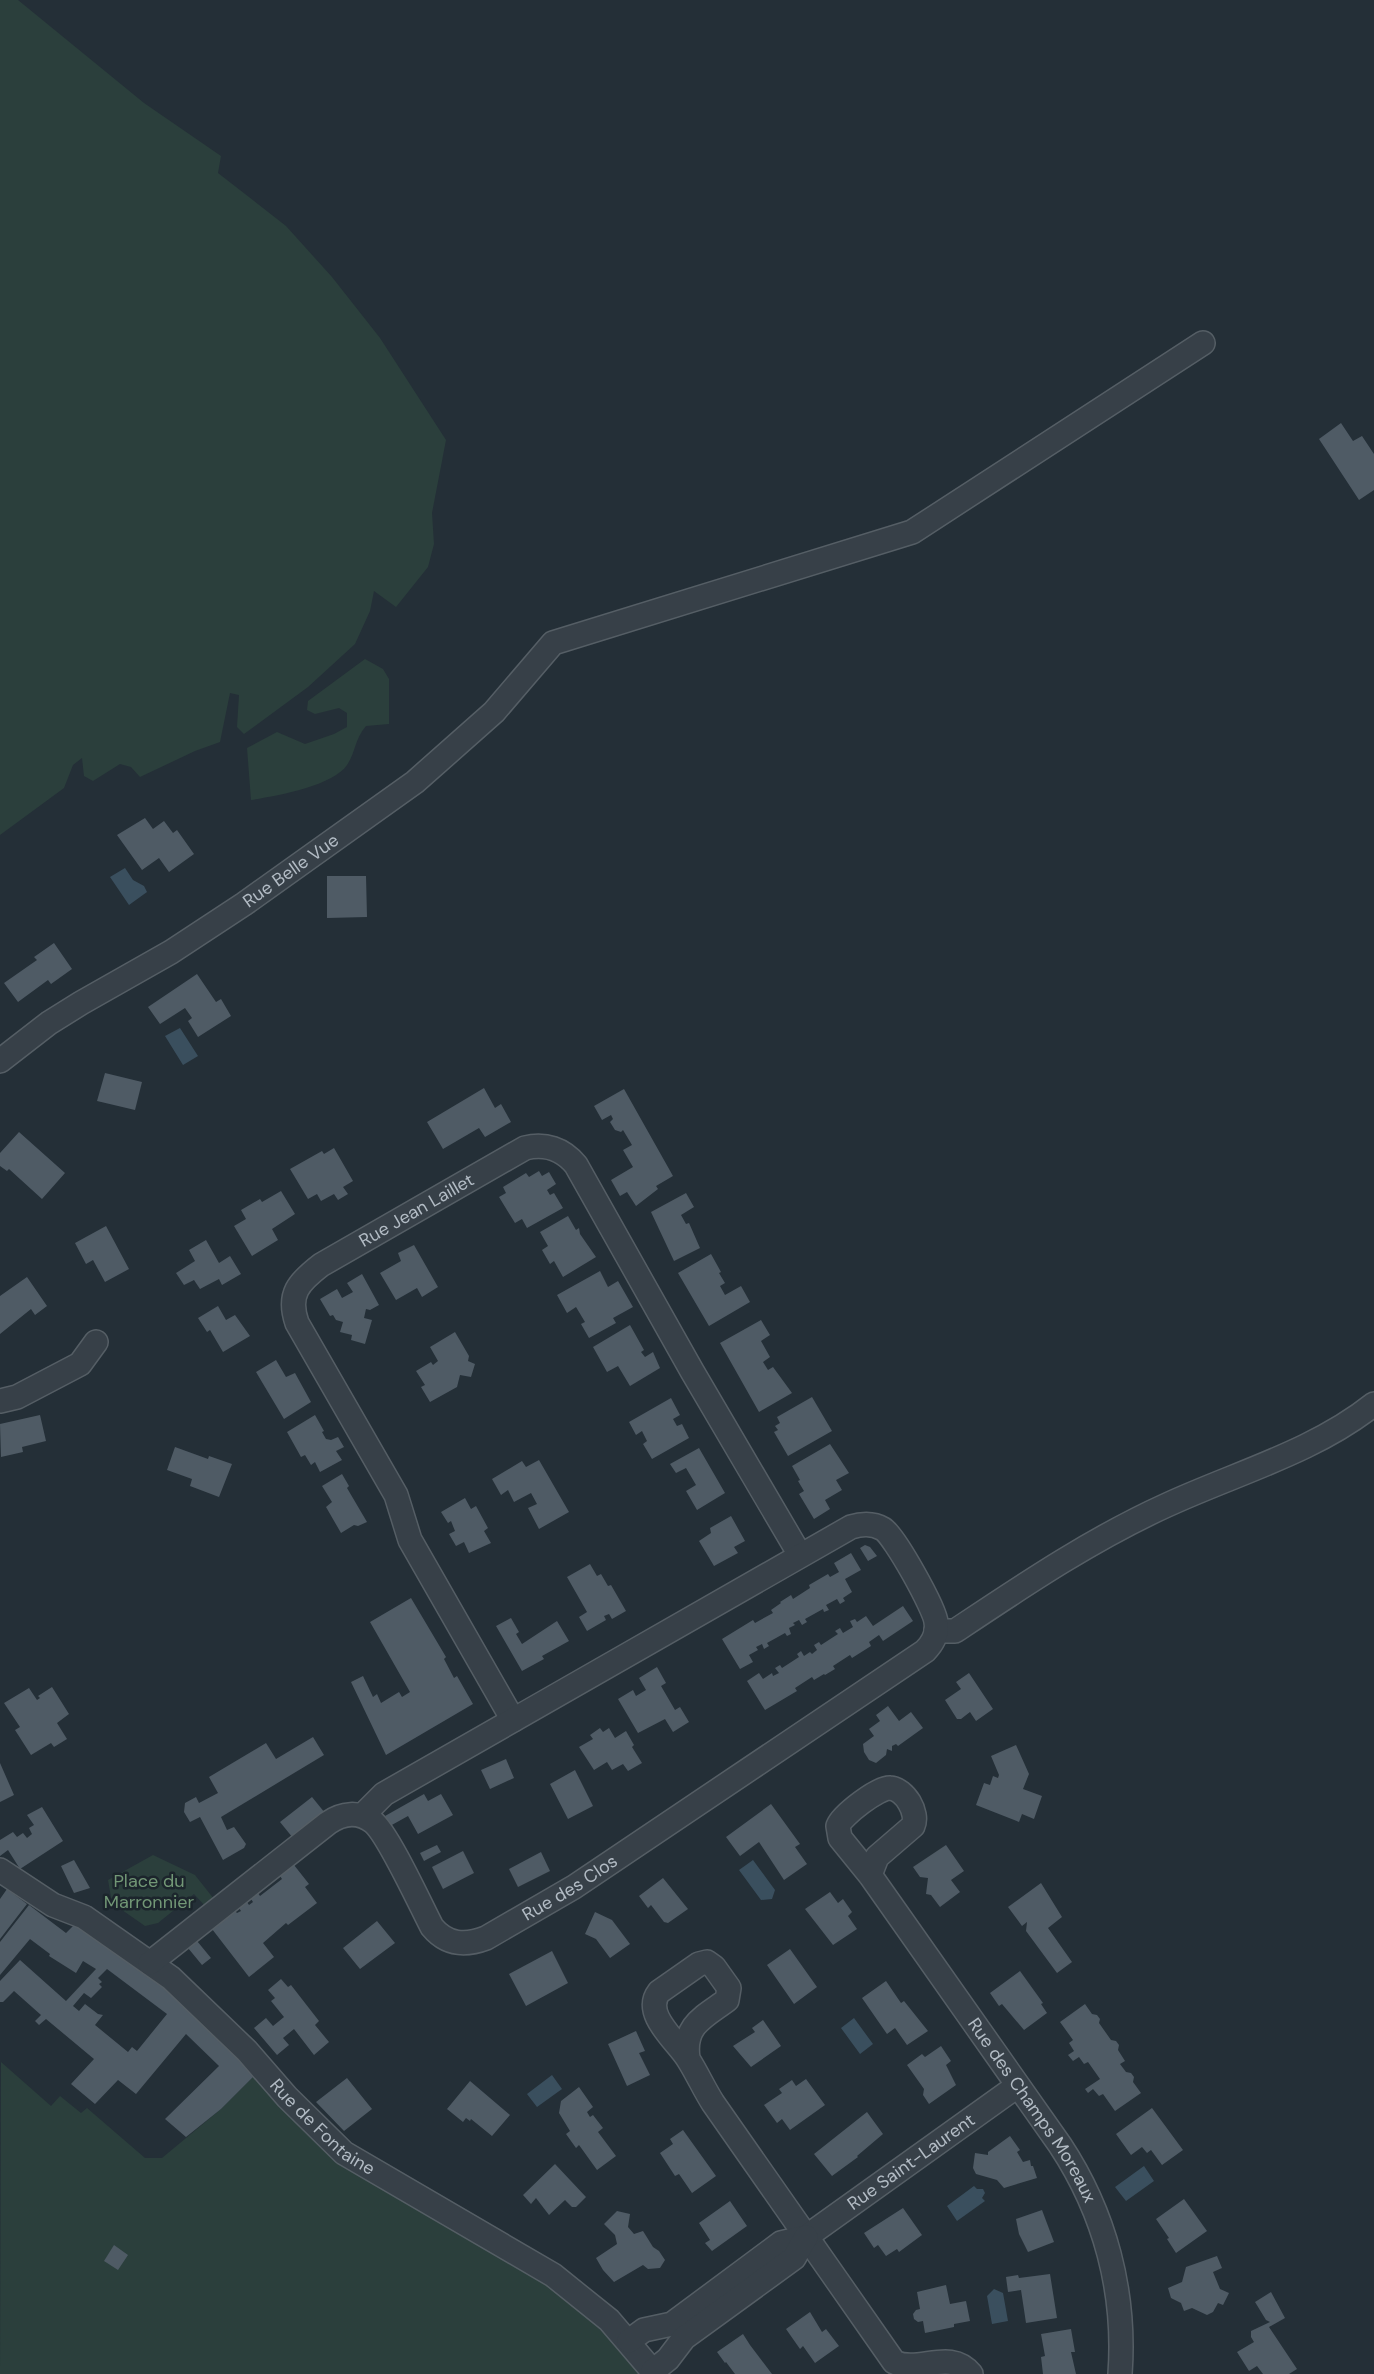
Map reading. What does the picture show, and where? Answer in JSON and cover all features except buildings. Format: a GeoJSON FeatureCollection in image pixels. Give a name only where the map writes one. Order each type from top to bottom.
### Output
{"type":"FeatureCollection","features":[{"type":"Feature","properties":{"kind":"street","name":"Rue Belle Vue"},"geometry":{"type":"LineString","coordinates":[[0,1061],[28,1038],[80,1003],[171,952],[244,904],[415,782],[494,712],[553,643],[912,531],[1203,343]]}},
{"type":"Feature","properties":{"kind":"street","name":"Rue Jean Laillet"},"geometry":{"type":"LineString","coordinates":[[513,1720],[410,1540],[396,1495],[297,1323],[292,1310],[293,1296],[307,1275],[321,1265],[525,1148],[537,1145],[563,1152],[576,1165],[800,1555]]}},
{"type":"Feature","properties":{"kind":"street"},"geometry":{"type":"LineString","coordinates":[[0,1401],[17,1396],[80,1364],[96,1342]]}},
{"type":"Feature","properties":{"kind":"street"},"geometry":{"type":"LineString","coordinates":[[150,1963],[334,1818],[343,1815],[365,1817],[367,1811],[384,1794],[851,1527],[870,1525],[884,1529],[894,1541],[934,1614],[936,1630],[956,1631],[1063,1559],[1166,1505],[1300,1447],[1356,1418],[1374,1404]]}},
{"type":"Feature","properties":{"kind":"street","name":"Rue des Clos"},"geometry":{"type":"LineString","coordinates":[[365,1817],[379,1829],[432,1927],[449,1941],[473,1943],[574,1887],[777,1752],[925,1651],[931,1645],[936,1630]]}},
{"type":"Feature","properties":{"kind":"street","name":"Rue de Fontaine"},"geometry":{"type":"LineString","coordinates":[[0,1870],[53,1905],[84,1917],[170,1978],[247,2051],[288,2097],[344,2152],[553,2275],[593,2305],[629,2341],[654,2373]]}},
{"type":"Feature","properties":{"kind":"street","name":"Rue des Champs Moreaux"},"geometry":{"type":"LineString","coordinates":[[870,1875],[1072,2162],[1100,2220],[1119,2299],[1120,2374]]}},
{"type":"Feature","properties":{"kind":"street"},"geometry":{"type":"LineString","coordinates":[[688,2058],[713,2103],[891,2365],[907,2368],[950,2362],[958,2363],[971,2374]]}},
{"type":"Feature","properties":{"kind":"street","name":"Rue Saint-Laurent"},"geometry":{"type":"LineString","coordinates":[[629,2341],[644,2330],[672,2324],[781,2244],[806,2237],[1017,2086]]}},
{"type":"Feature","properties":{"kind":"street","name":"Rue Saint-Laurent"},"geometry":{"type":"LineString","coordinates":[[654,2373],[668,2360],[684,2338],[794,2258],[806,2237]]}},
{"type":"Feature","properties":{"kind":"green space"},"geometry":{"type":"Polygon","coordinates":[[[0,0],[18,0],[144,103],[221,156],[218,173],[286,226],[332,277],[380,338],[446,440],[432,513],[434,544],[428,567],[396,607],[374,591],[370,611],[355,644],[308,687],[244,734],[237,727],[239,695],[230,693],[220,742],[140,777],[131,767],[120,764],[93,781],[84,776],[82,758],[73,765],[64,788],[0,835],[0,0]]]}},
{"type":"Feature","properties":{"kind":"green space"},"geometry":{"type":"Polygon","coordinates":[[[365,659],[383,669],[389,679],[389,724],[366,726],[347,765],[330,779],[303,789],[251,800],[247,748],[277,732],[305,744],[347,727],[347,713],[339,708],[315,714],[307,710],[308,701],[365,659]]]}},
{"type":"Feature","properties":{"kind":"green space","name":"Place du Marronnier"},"geometry":{"type":"Polygon","coordinates":[[[153,1855],[195,1875],[214,1899],[205,1906],[194,1894],[158,1923],[145,1926],[112,1903],[108,1880],[153,1855]]]}},
{"type":"Feature","properties":{"kind":"green space"},"geometry":{"type":"Polygon","coordinates":[[[1,2062],[51,2106],[60,2096],[81,2113],[87,2108],[145,2158],[162,2158],[221,2109],[257,2073],[291,2113],[520,2263],[598,2325],[639,2374],[0,2374],[1,2062]]]}},
{"type":"Feature","properties":{"kind":"water"},"geometry":{"type":"Polygon","coordinates":[[[125,868],[133,880],[144,886],[147,892],[129,905],[110,877],[125,868]]]}},
{"type":"Feature","properties":{"kind":"water"},"geometry":{"type":"Polygon","coordinates":[[[180,1028],[198,1056],[183,1065],[165,1036],[180,1028]]]}},
{"type":"Feature","properties":{"kind":"water"},"geometry":{"type":"Polygon","coordinates":[[[753,1860],[775,1890],[772,1899],[761,1900],[739,1870],[753,1860]]]}},
{"type":"Feature","properties":{"kind":"water"},"geometry":{"type":"Polygon","coordinates":[[[854,2018],[873,2044],[860,2054],[841,2028],[854,2018]]]}},
{"type":"Feature","properties":{"kind":"water"},"geometry":{"type":"Polygon","coordinates":[[[552,2075],[562,2089],[537,2107],[527,2094],[552,2075]]]}},
{"type":"Feature","properties":{"kind":"water"},"geometry":{"type":"Polygon","coordinates":[[[1144,2166],[1154,2181],[1126,2201],[1115,2187],[1144,2166]]]}},
{"type":"Feature","properties":{"kind":"water"},"geometry":{"type":"Polygon","coordinates":[[[974,2186],[983,2189],[985,2193],[982,2198],[985,2201],[957,2221],[947,2206],[974,2186]]]}},
{"type":"Feature","properties":{"kind":"water"},"geometry":{"type":"Polygon","coordinates":[[[994,2289],[1003,2293],[1008,2321],[992,2324],[987,2296],[994,2289]]]}}]}
